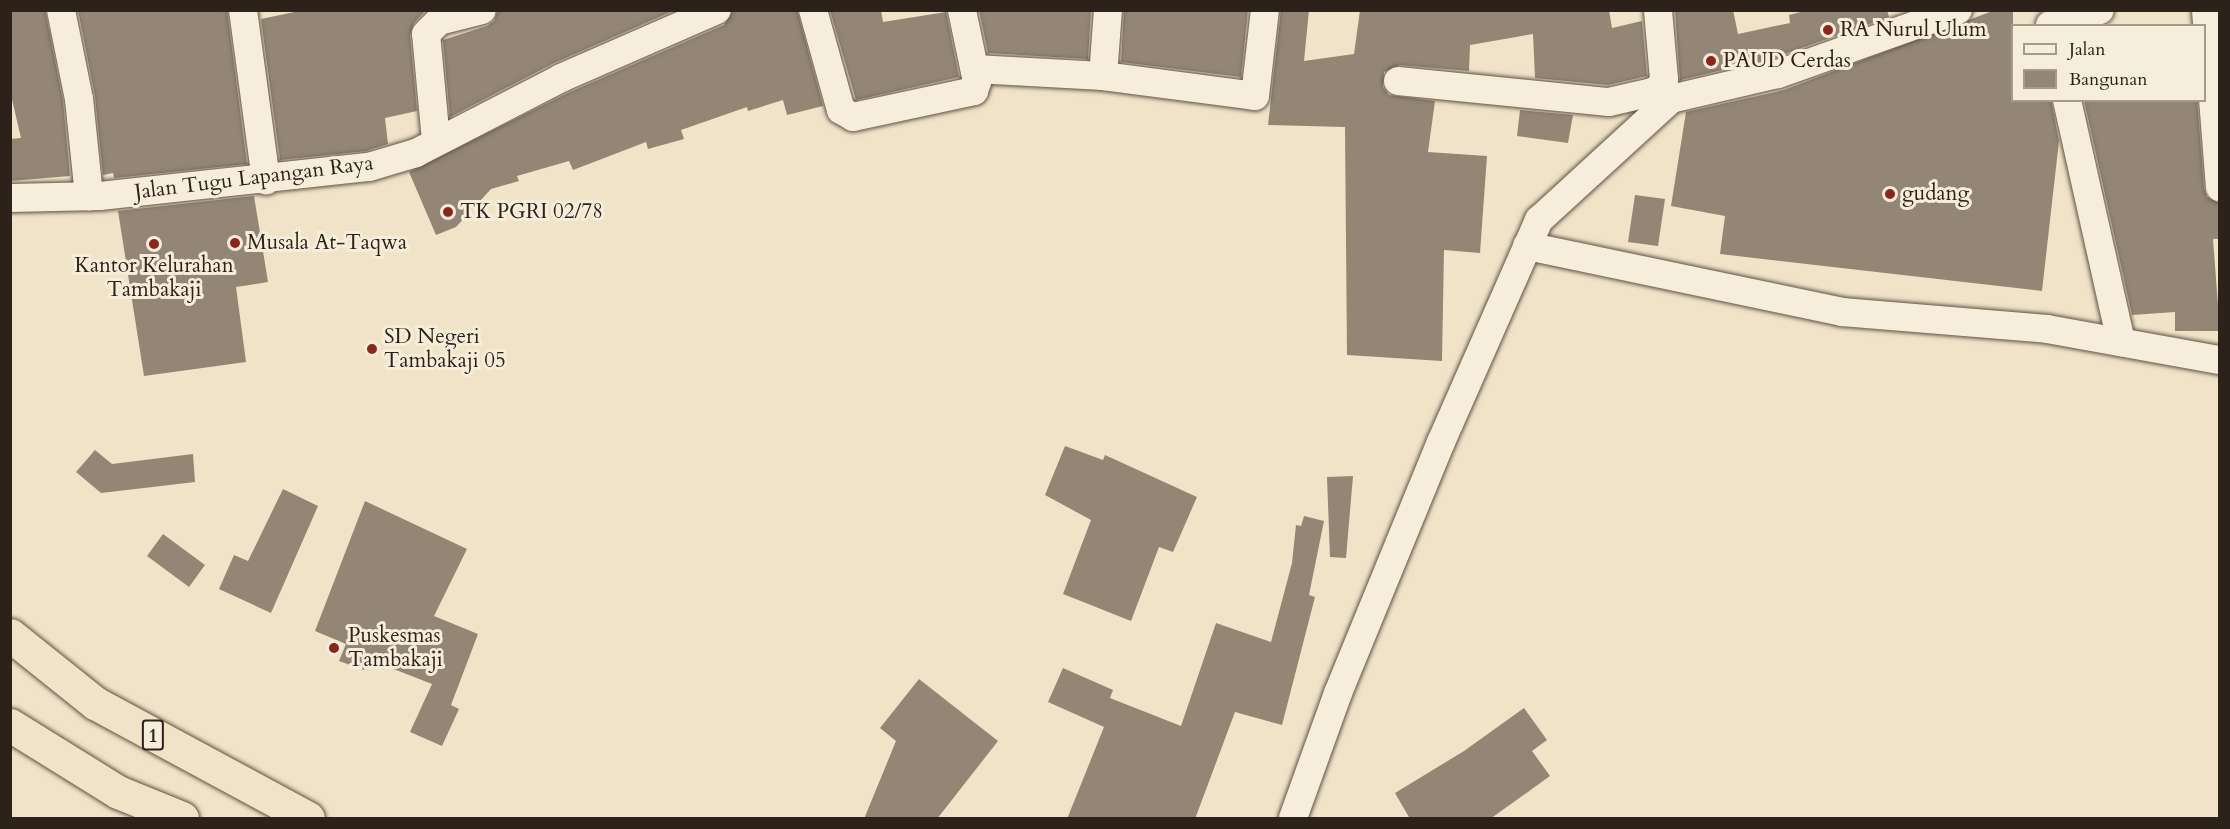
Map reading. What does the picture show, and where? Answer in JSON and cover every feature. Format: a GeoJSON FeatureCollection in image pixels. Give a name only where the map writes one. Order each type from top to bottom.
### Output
{"type":"FeatureCollection","features":[{"type":"Feature","properties":{"kind":"highway","name":"1"},"geometry":{"type":"LineString","coordinates":[[10,635],[95,704],[308,819]]}},
{"type":"Feature","properties":{"kind":"highway"},"geometry":{"type":"LineString","coordinates":[[10,725],[118,792],[182,819]]}},
{"type":"Feature","properties":{"kind":"street"},"geometry":{"type":"LineString","coordinates":[[61,10],[79,99],[89,196]]}},
{"type":"Feature","properties":{"kind":"street"},"geometry":{"type":"LineString","coordinates":[[243,10],[266,180]]}},
{"type":"Feature","properties":{"kind":"street"},"geometry":{"type":"LineString","coordinates":[[436,141],[426,34],[439,21],[482,10]]}},
{"type":"Feature","properties":{"kind":"street","name":"Jalan Tugu Lapangan Raya"},"geometry":{"type":"LineString","coordinates":[[10,198],[89,196],[266,180],[369,166],[416,153],[561,78],[717,10]]}},
{"type":"Feature","properties":{"kind":"street"},"geometry":{"type":"LineString","coordinates":[[813,10],[843,113],[853,117],[974,91],[975,69],[962,10]]}},
{"type":"Feature","properties":{"kind":"street"},"geometry":{"type":"LineString","coordinates":[[1103,76],[1108,10]]}},
{"type":"Feature","properties":{"kind":"street"},"geometry":{"type":"LineString","coordinates":[[975,69],[1103,76],[1255,96],[1265,10]]}},
{"type":"Feature","properties":{"kind":"street"},"geometry":{"type":"LineString","coordinates":[[1398,81],[1609,102],[1652,92],[1660,88],[1664,79],[1658,10]]}},
{"type":"Feature","properties":{"kind":"street"},"geometry":{"type":"LineString","coordinates":[[1293,819],[1360,638],[1539,220],[1671,99],[1778,74],[1958,10]]}},
{"type":"Feature","properties":{"kind":"street"},"geometry":{"type":"LineString","coordinates":[[2053,24],[2100,10]]}},
{"type":"Feature","properties":{"kind":"street"},"geometry":{"type":"LineString","coordinates":[[2206,10],[2220,187]]}},
{"type":"Feature","properties":{"kind":"street"},"geometry":{"type":"LineString","coordinates":[[2067,102],[2121,342]]}},
{"type":"Feature","properties":{"kind":"street"},"geometry":{"type":"LineString","coordinates":[[1527,246],[1842,312],[2047,329],[2220,360]]}},
{"type":"Feature","properties":{"kind":"building"},"geometry":{"type":"Polygon","coordinates":[[[10,10],[45,10],[63,101],[70,176],[10,181],[10,139],[21,138],[10,91],[10,10]]]}},
{"type":"Feature","properties":{"kind":"building"},"geometry":{"type":"Polygon","coordinates":[[[78,10],[227,10],[247,164],[114,178],[113,173],[103,175],[95,96],[78,10]]]}},
{"type":"Feature","properties":{"kind":"building"},"geometry":{"type":"Polygon","coordinates":[[[304,10],[426,10],[414,23],[410,35],[417,111],[385,118],[388,144],[366,151],[280,160],[261,19],[304,10]]]}},
{"type":"Feature","properties":{"kind":"building"},"geometry":{"type":"Polygon","coordinates":[[[498,10],[675,10],[554,63],[450,117],[443,40],[487,26],[494,21],[498,10]]]}},
{"type":"Feature","properties":{"kind":"building"},"geometry":{"type":"Polygon","coordinates":[[[733,10],[797,10],[823,106],[787,115],[783,100],[748,111],[747,107],[681,130],[684,139],[648,149],[646,142],[573,170],[569,161],[517,176],[519,181],[491,189],[456,227],[436,235],[409,172],[568,93],[724,25],[733,10]]]}},
{"type":"Feature","properties":{"kind":"building"},"geometry":{"type":"Polygon","coordinates":[[[830,10],[881,10],[883,22],[946,12],[959,77],[856,100],[830,10]]]}},
{"type":"Feature","properties":{"kind":"building"},"geometry":{"type":"Polygon","coordinates":[[[979,10],[1091,10],[1088,59],[988,53],[979,10]]]}},
{"type":"Feature","properties":{"kind":"building"},"geometry":{"type":"Polygon","coordinates":[[[1124,10],[1248,10],[1241,77],[1121,62],[1124,10]]]}},
{"type":"Feature","properties":{"kind":"building"},"geometry":{"type":"Polygon","coordinates":[[[1281,10],[1309,10],[1304,61],[1354,54],[1360,10],[1609,10],[1612,28],[1642,21],[1647,76],[1608,85],[1535,78],[1533,34],[1470,45],[1469,71],[1400,65],[1384,72],[1383,87],[1389,95],[1435,101],[1428,152],[1487,156],[1480,253],[1444,250],[1442,361],[1347,355],[1345,127],[1268,125],[1281,10]]]}},
{"type":"Feature","properties":{"kind":"building"},"geometry":{"type":"Polygon","coordinates":[[[1675,10],[1733,10],[1738,34],[1790,23],[1789,15],[1808,10],[1887,10],[1889,17],[1773,58],[1680,80],[1675,10]]]}},
{"type":"Feature","properties":{"kind":"building","name":"gudang"},"geometry":{"type":"Polygon","coordinates":[[[1995,10],[2013,10],[2011,102],[2051,102],[2059,141],[2042,291],[1720,254],[1725,216],[1671,206],[1686,112],[1784,90],[1995,10]]]}},
{"type":"Feature","properties":{"kind":"building"},"geometry":{"type":"Polygon","coordinates":[[[2084,102],[2197,102],[2204,188],[2207,197],[2220,203],[2220,239],[2213,239],[2220,331],[2175,331],[2175,312],[2132,315],[2084,102]]]}},
{"type":"Feature","properties":{"kind":"building"},"geometry":{"type":"Polygon","coordinates":[[[1520,110],[1573,115],[1568,143],[1517,136],[1520,110]]]}},
{"type":"Feature","properties":{"kind":"building"},"geometry":{"type":"Polygon","coordinates":[[[1635,195],[1665,199],[1658,246],[1628,242],[1635,195]]]}},
{"type":"Feature","properties":{"kind":"building"},"geometry":{"type":"Polygon","coordinates":[[[254,196],[268,282],[236,287],[246,362],[144,376],[118,211],[254,196]]]}},
{"type":"Feature","properties":{"kind":"building"},"geometry":{"type":"Polygon","coordinates":[[[1065,446],[1103,460],[1105,455],[1197,497],[1173,552],[1159,547],[1131,621],[1063,594],[1091,520],[1045,495],[1065,446]]]}},
{"type":"Feature","properties":{"kind":"building"},"geometry":{"type":"Polygon","coordinates":[[[95,450],[112,464],[193,454],[195,482],[101,493],[76,472],[95,450]]]}},
{"type":"Feature","properties":{"kind":"building"},"geometry":{"type":"Polygon","coordinates":[[[1353,476],[1346,558],[1330,557],[1327,477],[1353,476]]]}},
{"type":"Feature","properties":{"kind":"building"},"geometry":{"type":"Polygon","coordinates":[[[283,489],[318,506],[271,613],[219,589],[234,555],[248,561],[283,489]]]}},
{"type":"Feature","properties":{"kind":"building"},"geometry":{"type":"Polygon","coordinates":[[[365,501],[467,549],[434,616],[478,634],[451,705],[459,709],[442,746],[410,732],[432,684],[368,659],[364,670],[339,661],[346,644],[315,631],[365,501]]]}},
{"type":"Feature","properties":{"kind":"building"},"geometry":{"type":"Polygon","coordinates":[[[1304,516],[1324,521],[1309,595],[1315,597],[1282,725],[1235,712],[1195,819],[1067,819],[1104,727],[1048,702],[1063,668],[1113,690],[1110,698],[1181,726],[1216,623],[1271,642],[1292,563],[1296,525],[1301,526],[1304,516]]]}},
{"type":"Feature","properties":{"kind":"building"},"geometry":{"type":"Polygon","coordinates":[[[163,534],[205,565],[189,587],[147,556],[163,534]]]}},
{"type":"Feature","properties":{"kind":"building"},"geometry":{"type":"Polygon","coordinates":[[[919,679],[998,741],[937,819],[864,819],[896,741],[880,728],[919,679]]]}},
{"type":"Feature","properties":{"kind":"building"},"geometry":{"type":"Polygon","coordinates":[[[1524,708],[1547,740],[1532,751],[1550,776],[1490,819],[1410,819],[1395,793],[1464,751],[1524,708]]]}},
{"type":"Feature","properties":{"kind":"place","name":"RA Nurul Ulum"},"geometry":{"type":"Point","coordinates":[1828,30]}},
{"type":"Feature","properties":{"kind":"place","name":"PAUD Cerdas"},"geometry":{"type":"Point","coordinates":[1711,61]}},
{"type":"Feature","properties":{"kind":"place","name":"gudang"},"geometry":{"type":"Point","coordinates":[1890,194]}},
{"type":"Feature","properties":{"kind":"place","name":"TK PGRI 02/78"},"geometry":{"type":"Point","coordinates":[448,212]}},
{"type":"Feature","properties":{"kind":"place","name":"Musala At-Taqwa"},"geometry":{"type":"Point","coordinates":[235,243]}},
{"type":"Feature","properties":{"kind":"place","name":"Kantor Kelurahan Tambakaji"},"geometry":{"type":"Point","coordinates":[154,244]}},
{"type":"Feature","properties":{"kind":"place","name":"SD Negeri Tambakaji 05"},"geometry":{"type":"Point","coordinates":[372,349]}},
{"type":"Feature","properties":{"kind":"place","name":"Puskesmas Tambakaji"},"geometry":{"type":"Point","coordinates":[334,648]}}]}
